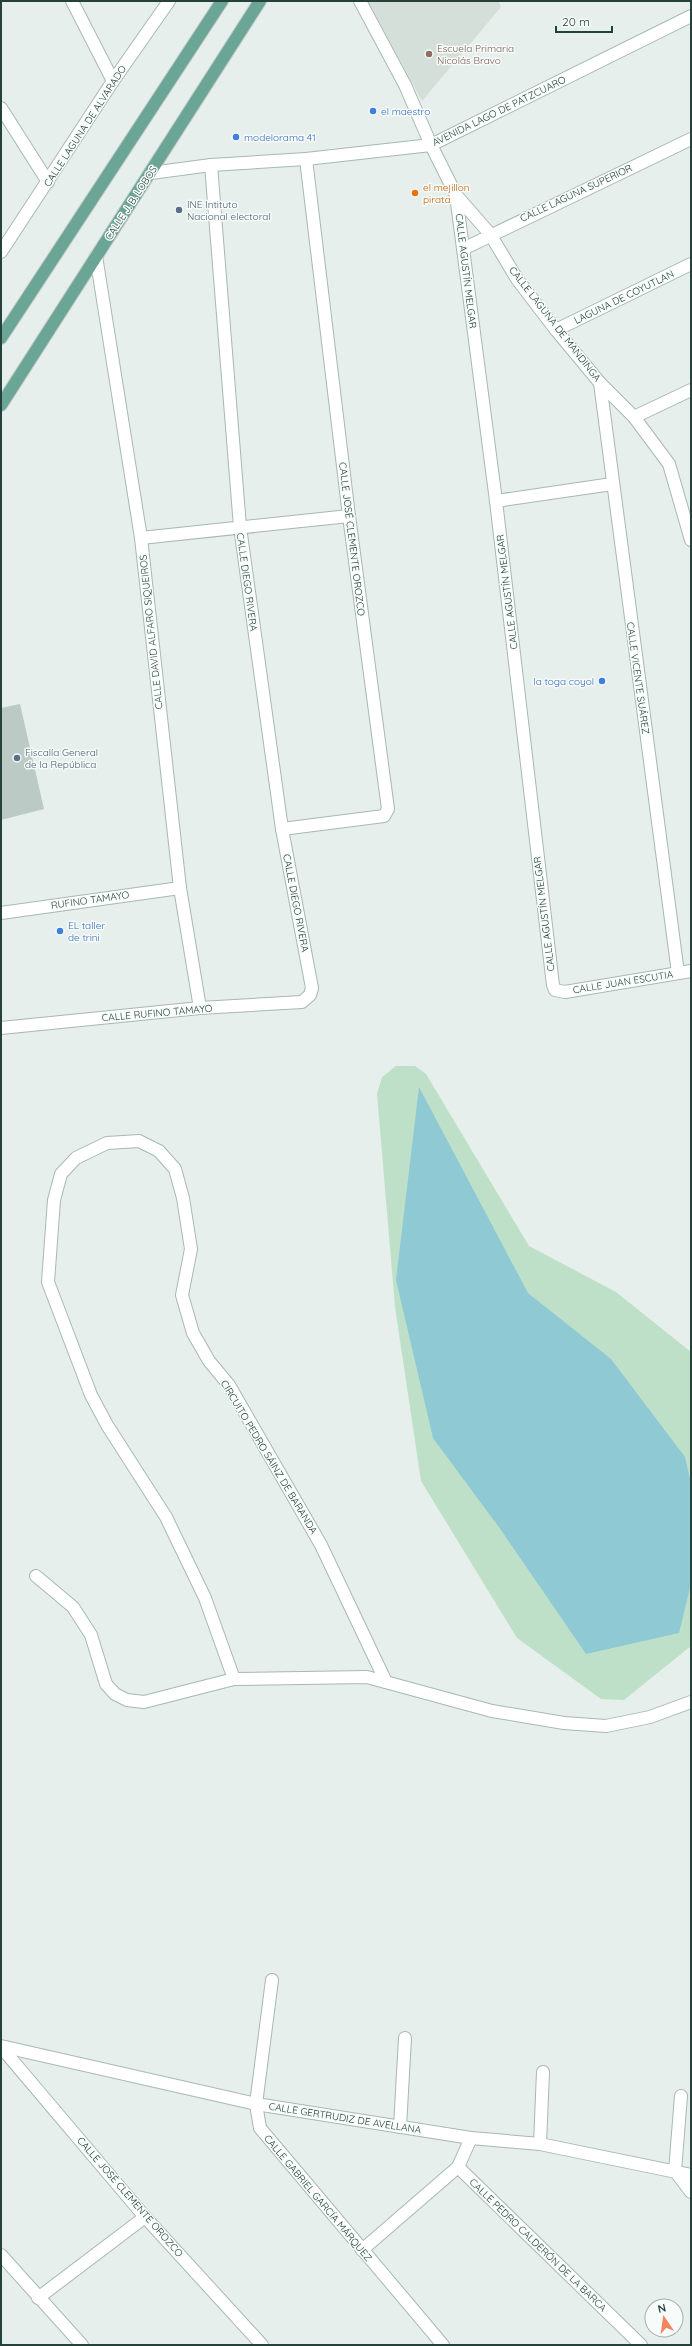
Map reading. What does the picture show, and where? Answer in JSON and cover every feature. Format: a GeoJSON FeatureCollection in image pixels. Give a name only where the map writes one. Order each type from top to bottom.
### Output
{"type":"FeatureCollection","features":[{"type":"Feature","properties":{"kind":"main road"},"geometry":{"type":"LineString","coordinates":[[1,338],[222,1]]}},
{"type":"Feature","properties":{"kind":"main road","name":"CALLE J. B. LOBOS"},"geometry":{"type":"LineString","coordinates":[[1,405],[260,1]]}},
{"type":"Feature","properties":{"kind":"street"},"geometry":{"type":"LineString","coordinates":[[72,1],[113,82]]}},
{"type":"Feature","properties":{"kind":"street","name":"CALLE LAGUNA DE ALVARADO"},"geometry":{"type":"LineString","coordinates":[[1,252],[113,82],[169,1]]}},
{"type":"Feature","properties":{"kind":"street","name":"CALLE LAGUNA DE MANDINGA"},"geometry":{"type":"LineString","coordinates":[[360,1],[405,85],[431,145],[456,195],[490,234],[516,279],[556,330],[600,383],[634,417],[669,464],[691,540]]}},
{"type":"Feature","properties":{"kind":"street","name":"AVENIDA LAGO DE PATZCUARO"},"geometry":{"type":"LineString","coordinates":[[151,173],[211,165],[306,158],[431,145],[691,16]]}},
{"type":"Feature","properties":{"kind":"street"},"geometry":{"type":"LineString","coordinates":[[1,108],[48,182]]}},
{"type":"Feature","properties":{"kind":"street","name":"CALLE LAGUNA SUPERIOR"},"geometry":{"type":"LineString","coordinates":[[463,249],[490,234],[691,139]]}},
{"type":"Feature","properties":{"kind":"street","name":"CALLE JOSÉ CLEMENTE OROZCO"},"geometry":{"type":"LineString","coordinates":[[282,829],[384,816],[388,809],[348,516],[306,158]]}},
{"type":"Feature","properties":{"kind":"street","name":"CALLE DIEGO RIVERA"},"geometry":{"type":"LineString","coordinates":[[211,165],[240,527],[282,829],[312,988],[310,995]]}},
{"type":"Feature","properties":{"kind":"street","name":"CALLE AGUSTÍN MELGAR"},"geometry":{"type":"LineString","coordinates":[[456,195],[496,501],[553,985],[555,990]]}},
{"type":"Feature","properties":{"kind":"street","name":"CALLE DAVID ALFARO SIQUEIROS"},"geometry":{"type":"LineString","coordinates":[[96,256],[140,538],[180,888],[200,1008]]}},
{"type":"Feature","properties":{"kind":"street","name":"LAGUNA DE COYUTLAN"},"geometry":{"type":"LineString","coordinates":[[556,330],[691,264]]}},
{"type":"Feature","properties":{"kind":"street","name":"CALLE VICENTE SUÁREZ"},"geometry":{"type":"LineString","coordinates":[[600,383],[612,484],[678,973]]}},
{"type":"Feature","properties":{"kind":"street"},"geometry":{"type":"LineString","coordinates":[[634,417],[691,390]]}},
{"type":"Feature","properties":{"kind":"street"},"geometry":{"type":"LineString","coordinates":[[496,501],[612,484]]}},
{"type":"Feature","properties":{"kind":"street"},"geometry":{"type":"LineString","coordinates":[[140,538],[348,516]]}},
{"type":"Feature","properties":{"kind":"street","name":"RUFINO TAMAYO"},"geometry":{"type":"LineString","coordinates":[[1,913],[180,888]]}},
{"type":"Feature","properties":{"kind":"street","name":"CALLE JUAN ESCUTIA"},"geometry":{"type":"LineString","coordinates":[[555,990],[565,992],[691,971]]}},
{"type":"Feature","properties":{"kind":"street","name":"CALLE RUFINO TAMAYO"},"geometry":{"type":"LineString","coordinates":[[1,1028],[200,1008],[302,1002],[310,995]]}},
{"type":"Feature","properties":{"kind":"street","name":"CIRCUITO PEDRO SÁINZ DE BARANDA"},"geometry":{"type":"LineString","coordinates":[[234,1679],[204,1598],[166,1517],[107,1426],[92,1395],[48,1282],[54,1200],[61,1174],[76,1158],[107,1143],[139,1141],[159,1151],[175,1169],[191,1249],[182,1295],[193,1334],[209,1361],[229,1385],[321,1544],[386,1682]]}},
{"type":"Feature","properties":{"kind":"street"},"geometry":{"type":"LineString","coordinates":[[36,1576],[73,1607],[91,1635],[106,1684],[114,1694],[127,1700],[144,1702],[234,1679],[367,1677],[492,1712],[564,1723],[599,1725],[650,1717],[691,1702]]}},
{"type":"Feature","properties":{"kind":"street","name":"CALLE GABRIEL GARCÍA MÁRQUEZ"},"geometry":{"type":"LineString","coordinates":[[272,1980],[256,2104],[260,2128],[270,2143],[443,2345]]}},
{"type":"Feature","properties":{"kind":"street"},"geometry":{"type":"LineString","coordinates":[[400,2127],[405,2038]]}},
{"type":"Feature","properties":{"kind":"street","name":"CALLE JOSÉ CLEMENTE OROZCO"},"geometry":{"type":"LineString","coordinates":[[1,2047],[145,2217],[262,2345]]}},
{"type":"Feature","properties":{"kind":"street","name":"CALLE GERTRUDIZ DE AVELLANA"},"geometry":{"type":"LineString","coordinates":[[1,2047],[256,2104],[471,2138],[540,2144],[691,2174]]}},
{"type":"Feature","properties":{"kind":"street"},"geometry":{"type":"LineString","coordinates":[[540,2144],[543,2072]]}},
{"type":"Feature","properties":{"kind":"street"},"geometry":{"type":"LineString","coordinates":[[682,2096],[675,2171],[691,2192]]}},
{"type":"Feature","properties":{"kind":"street"},"geometry":{"type":"LineString","coordinates":[[362,2250],[458,2167],[471,2138]]}},
{"type":"Feature","properties":{"kind":"street","name":"CALLE PEDRO CALDERÓN DE LA BARCA"},"geometry":{"type":"LineString","coordinates":[[458,2167],[641,2345]]}},
{"type":"Feature","properties":{"kind":"street"},"geometry":{"type":"LineString","coordinates":[[38,2298],[145,2217]]}},
{"type":"Feature","properties":{"kind":"street"},"geometry":{"type":"LineString","coordinates":[[1,2255],[38,2298],[82,2345]]}},
{"type":"Feature","properties":{"kind":"shaded area","name":"Escuela Primaria Nicolás Bravo"},"geometry":{"type":"Polygon","coordinates":[[[368,1],[502,1],[499,2],[501,7],[422,101],[368,1]]]}},
{"type":"Feature","properties":{"kind":"green space"},"geometry":{"type":"Polygon","coordinates":[[[396,1066],[415,1066],[426,1074],[529,1246],[616,1292],[691,1352],[691,1646],[624,1700],[601,1699],[517,1638],[421,1481],[395,1307],[377,1094],[382,1077],[396,1066]]]}},
{"type":"Feature","properties":{"kind":"water"},"geometry":{"type":"Polygon","coordinates":[[[419,1087],[528,1293],[611,1359],[685,1457],[691,1483],[691,1584],[679,1633],[586,1654],[501,1530],[433,1438],[396,1280],[419,1087]]]}},
{"type":"Feature","properties":{"kind":"building","name":"Fiscalía General de la República"},"geometry":{"type":"Polygon","coordinates":[[[20,704],[44,809],[1,820],[1,708],[20,704]]]}},
{"type":"Feature","properties":{"kind":"place","name":"Escuela Primaria Nicolás Bravo"},"geometry":{"type":"Point","coordinates":[429,54]}},
{"type":"Feature","properties":{"kind":"place","name":"el maestro"},"geometry":{"type":"Point","coordinates":[373,111]}},
{"type":"Feature","properties":{"kind":"place","name":"modelorama 41"},"geometry":{"type":"Point","coordinates":[236,137]}},
{"type":"Feature","properties":{"kind":"place","name":"el mejillon pirata"},"geometry":{"type":"Point","coordinates":[415,193]}},
{"type":"Feature","properties":{"kind":"place","name":"INE Intituto Nacional electoral"},"geometry":{"type":"Point","coordinates":[179,210]}},
{"type":"Feature","properties":{"kind":"place","name":"la toga coyol"},"geometry":{"type":"Point","coordinates":[602,681]}},
{"type":"Feature","properties":{"kind":"place","name":"Fiscalía General de la República"},"geometry":{"type":"Point","coordinates":[17,758]}},
{"type":"Feature","properties":{"kind":"place","name":"EL taller de trini"},"geometry":{"type":"Point","coordinates":[60,931]}}]}
